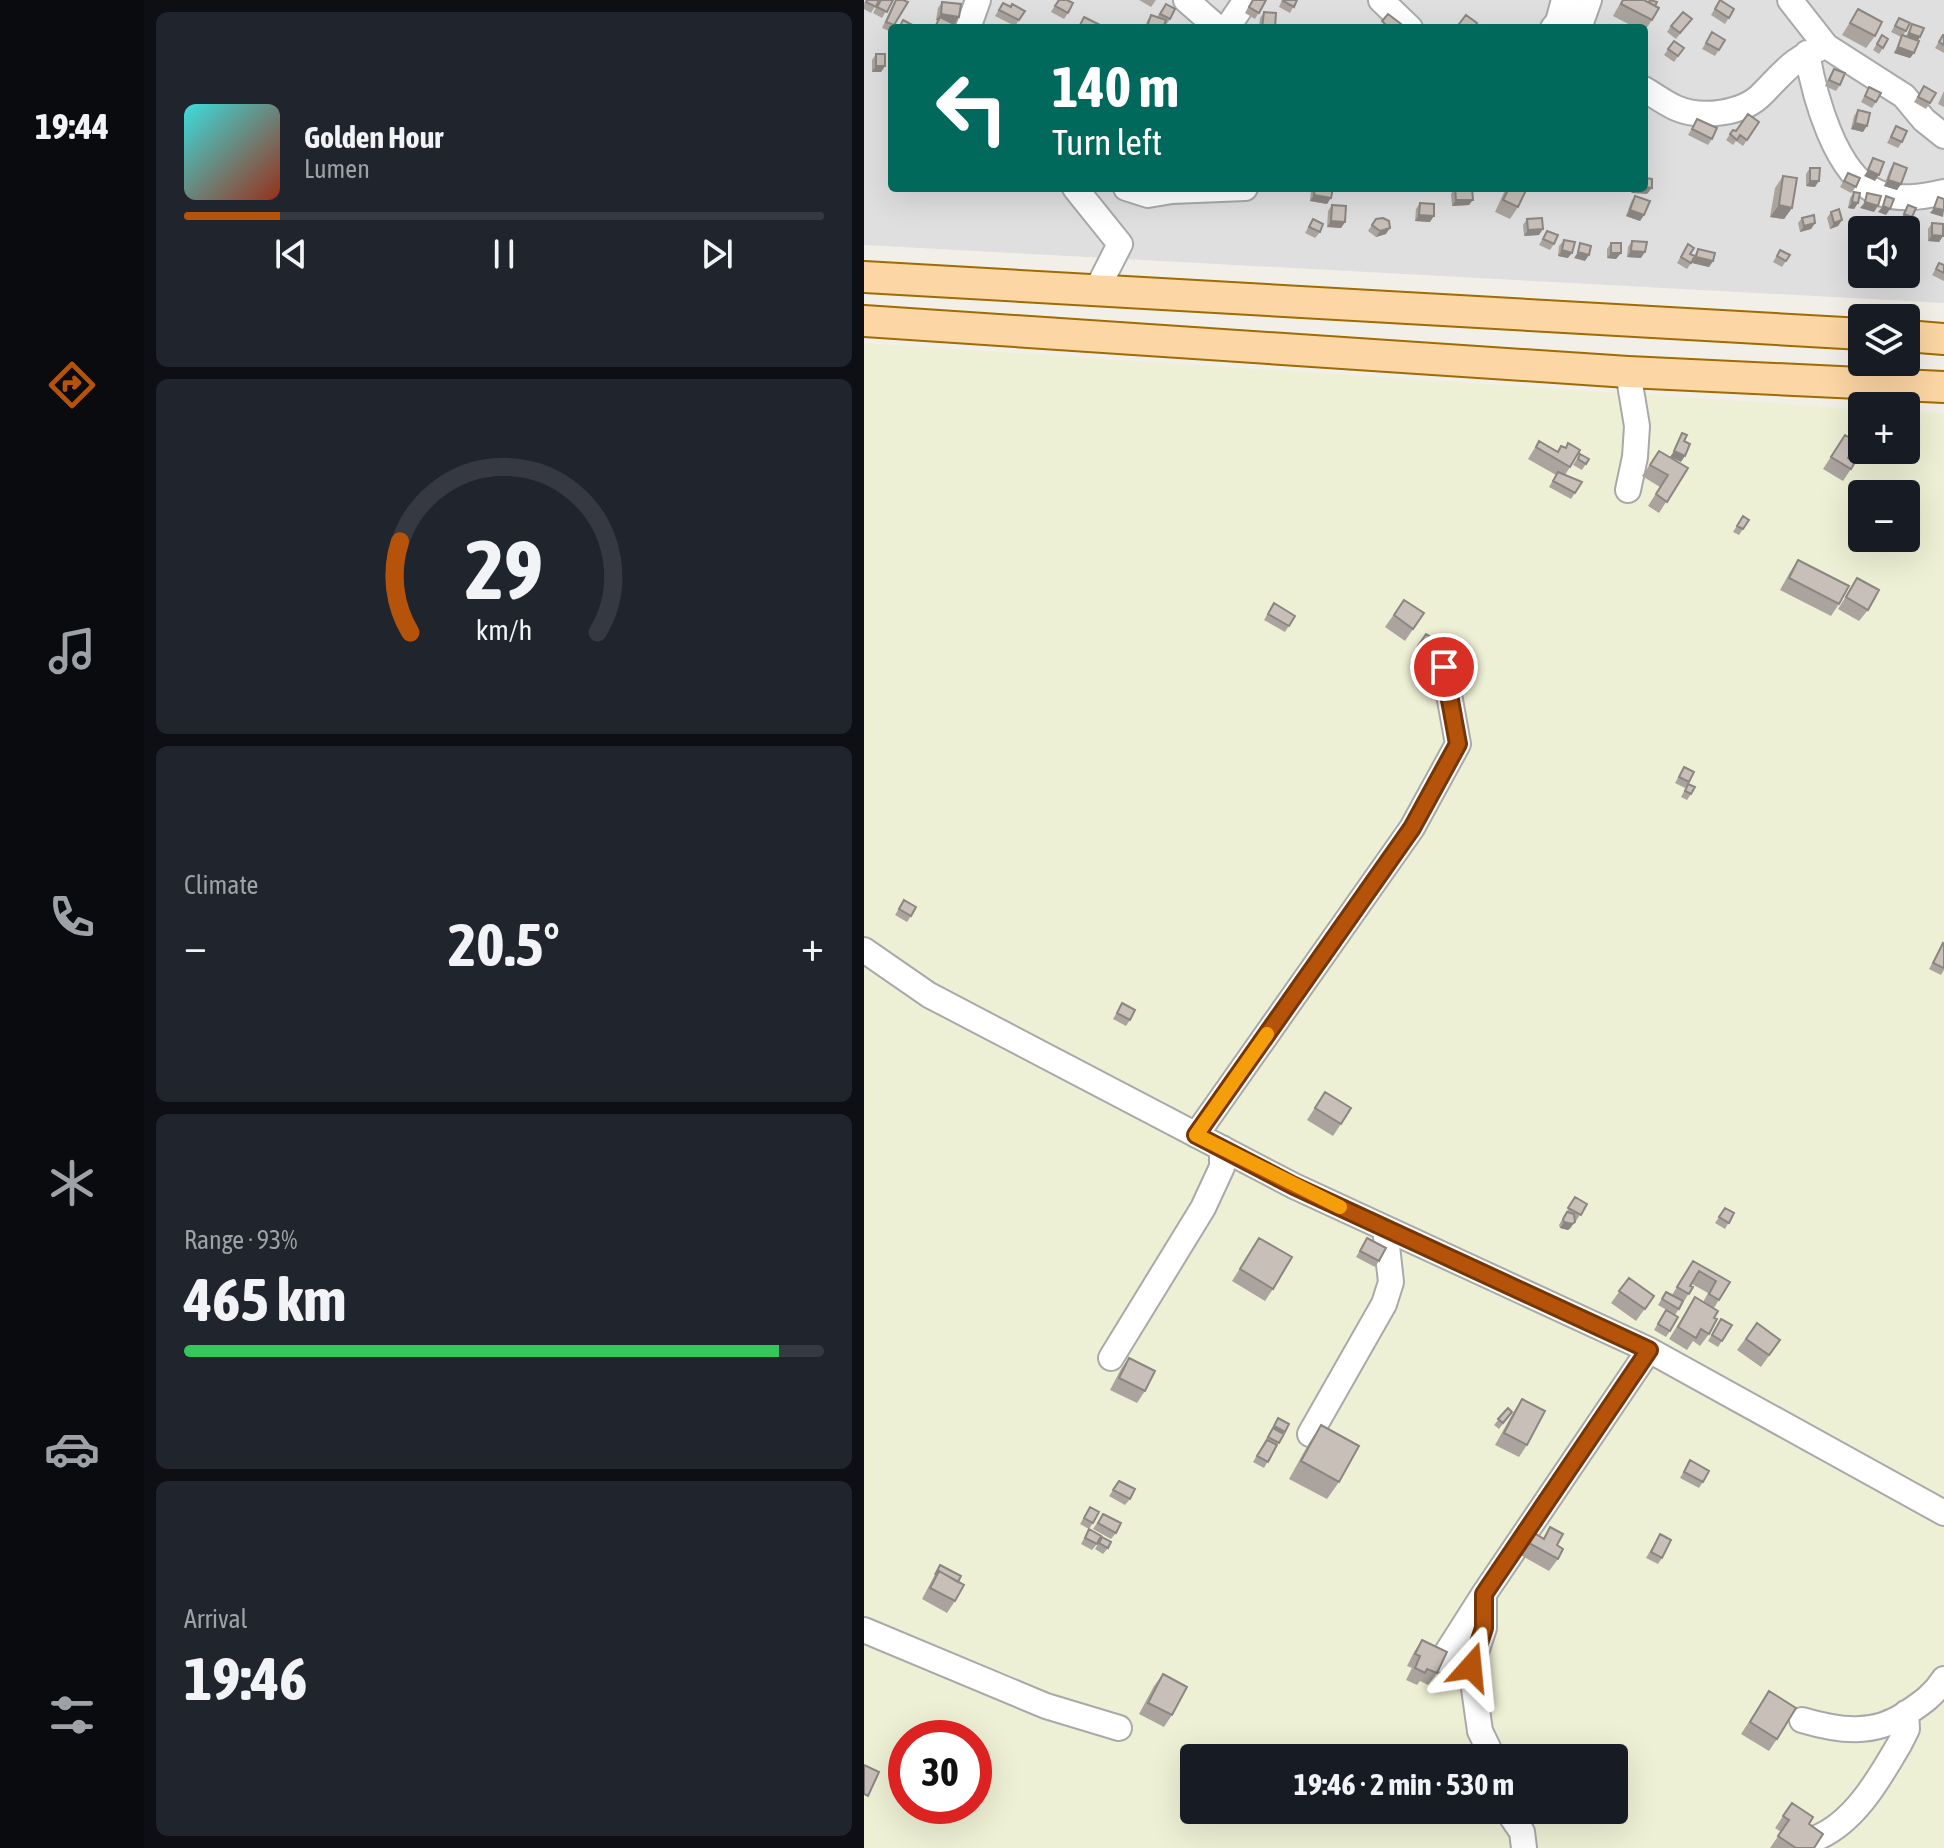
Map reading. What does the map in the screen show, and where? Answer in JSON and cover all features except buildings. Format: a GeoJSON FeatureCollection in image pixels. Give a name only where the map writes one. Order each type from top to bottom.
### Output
{"type":"FeatureCollection","features":[{"type":"Feature","properties":{"kind":"main road"},"geometry":{"type":"LineString","coordinates":[[864,277],[1848,333]]}},
{"type":"Feature","properties":{"kind":"main road"},"geometry":{"type":"LineString","coordinates":[[864,321],[1628,372],[1944,387]]}},
{"type":"Feature","properties":{"kind":"main road"},"geometry":{"type":"LineString","coordinates":[[1920,337],[1944,339]]}},
{"type":"Feature","properties":{"kind":"street"},"geometry":{"type":"LineString","coordinates":[[969,24],[978,0]]}},
{"type":"Feature","properties":{"kind":"street"},"geometry":{"type":"LineString","coordinates":[[1186,0],[1213,24]]}},
{"type":"Feature","properties":{"kind":"street"},"geometry":{"type":"LineString","coordinates":[[1230,24],[1246,0]]}},
{"type":"Feature","properties":{"kind":"street"},"geometry":{"type":"LineString","coordinates":[[1381,0],[1406,24]]}},
{"type":"Feature","properties":{"kind":"street"},"geometry":{"type":"LineString","coordinates":[[1555,24],[1564,0]]}},
{"type":"Feature","properties":{"kind":"street"},"geometry":{"type":"LineString","coordinates":[[1580,24],[1589,0]]}},
{"type":"Feature","properties":{"kind":"street"},"geometry":{"type":"LineString","coordinates":[[1790,0],[1817,49],[1825,119],[1841,155],[1856,177],[1877,192],[1900,198],[1944,192]]}},
{"type":"Feature","properties":{"kind":"street"},"geometry":{"type":"LineString","coordinates":[[1648,91],[1678,109],[1700,114],[1735,109],[1763,94],[1778,74],[1817,49]]}},
{"type":"Feature","properties":{"kind":"street"},"geometry":{"type":"LineString","coordinates":[[1817,49],[1904,96],[1924,120],[1944,136]]}},
{"type":"Feature","properties":{"kind":"street"},"geometry":{"type":"LineString","coordinates":[[1078,192],[1120,244],[1096,291]]}},
{"type":"Feature","properties":{"kind":"street"},"geometry":{"type":"LineString","coordinates":[[1139,192],[1148,195],[1166,192]]}},
{"type":"Feature","properties":{"kind":"street"},"geometry":{"type":"LineString","coordinates":[[1628,372],[1637,426],[1628,490]]}},
{"type":"Feature","properties":{"kind":"street"},"geometry":{"type":"LineString","coordinates":[[1196,1135],[1412,828],[1458,744],[1444,667]]}},
{"type":"Feature","properties":{"kind":"street"},"geometry":{"type":"LineString","coordinates":[[864,950],[929,995],[1196,1135],[1294,1186],[1649,1350],[1944,1513]]}},
{"type":"Feature","properties":{"kind":"street"},"geometry":{"type":"LineString","coordinates":[[1111,1358],[1203,1208],[1222,1167],[1222,1148]]}},
{"type":"Feature","properties":{"kind":"street"},"geometry":{"type":"LineString","coordinates":[[1310,1434],[1384,1304],[1391,1282],[1385,1228]]}},
{"type":"Feature","properties":{"kind":"street"},"geometry":{"type":"LineString","coordinates":[[1442,1660],[1649,1350]]}},
{"type":"Feature","properties":{"kind":"street"},"geometry":{"type":"LineString","coordinates":[[1484,1594],[1484,1628],[1471,1667],[1480,1731],[1486,1744]]}},
{"type":"Feature","properties":{"kind":"street"},"geometry":{"type":"LineString","coordinates":[[864,1630],[1046,1706],[1119,1728]]}},
{"type":"Feature","properties":{"kind":"street"},"geometry":{"type":"LineString","coordinates":[[1802,1720],[1854,1730],[1891,1723],[1935,1693],[1944,1679]]}},
{"type":"Feature","properties":{"kind":"street"},"geometry":{"type":"LineString","coordinates":[[1814,1839],[1846,1822],[1900,1743],[1907,1729],[1906,1713]]}},
{"type":"Feature","properties":{"kind":"street"},"geometry":{"type":"LineString","coordinates":[[1517,1824],[1522,1832],[1524,1848]]}},
{"type":"Feature","properties":{"kind":"shaded area"},"geometry":{"type":"Polygon","coordinates":[[[864,0],[1944,0],[1944,303],[864,245],[864,0]]]}},
{"type":"Feature","properties":{"kind":"green space"},"geometry":{"type":"Polygon","coordinates":[[[864,343],[1848,408],[1848,464],[1920,464],[1920,412],[1944,413],[1944,1848],[864,1848],[864,343]]]}},
{"type":"Feature","properties":{"kind":"slow traffic"},"geometry":{"type":"LineString","coordinates":[[1267,1034],[1196,1135],[1340,1207]]}},
{"type":"Feature","properties":{"kind":"route"},"geometry":{"type":"LineString","coordinates":[[1444,667],[1458,744],[1412,828],[1196,1135],[1294,1186],[1649,1350],[1484,1594],[1484,1628],[1471,1667]]}}]}
